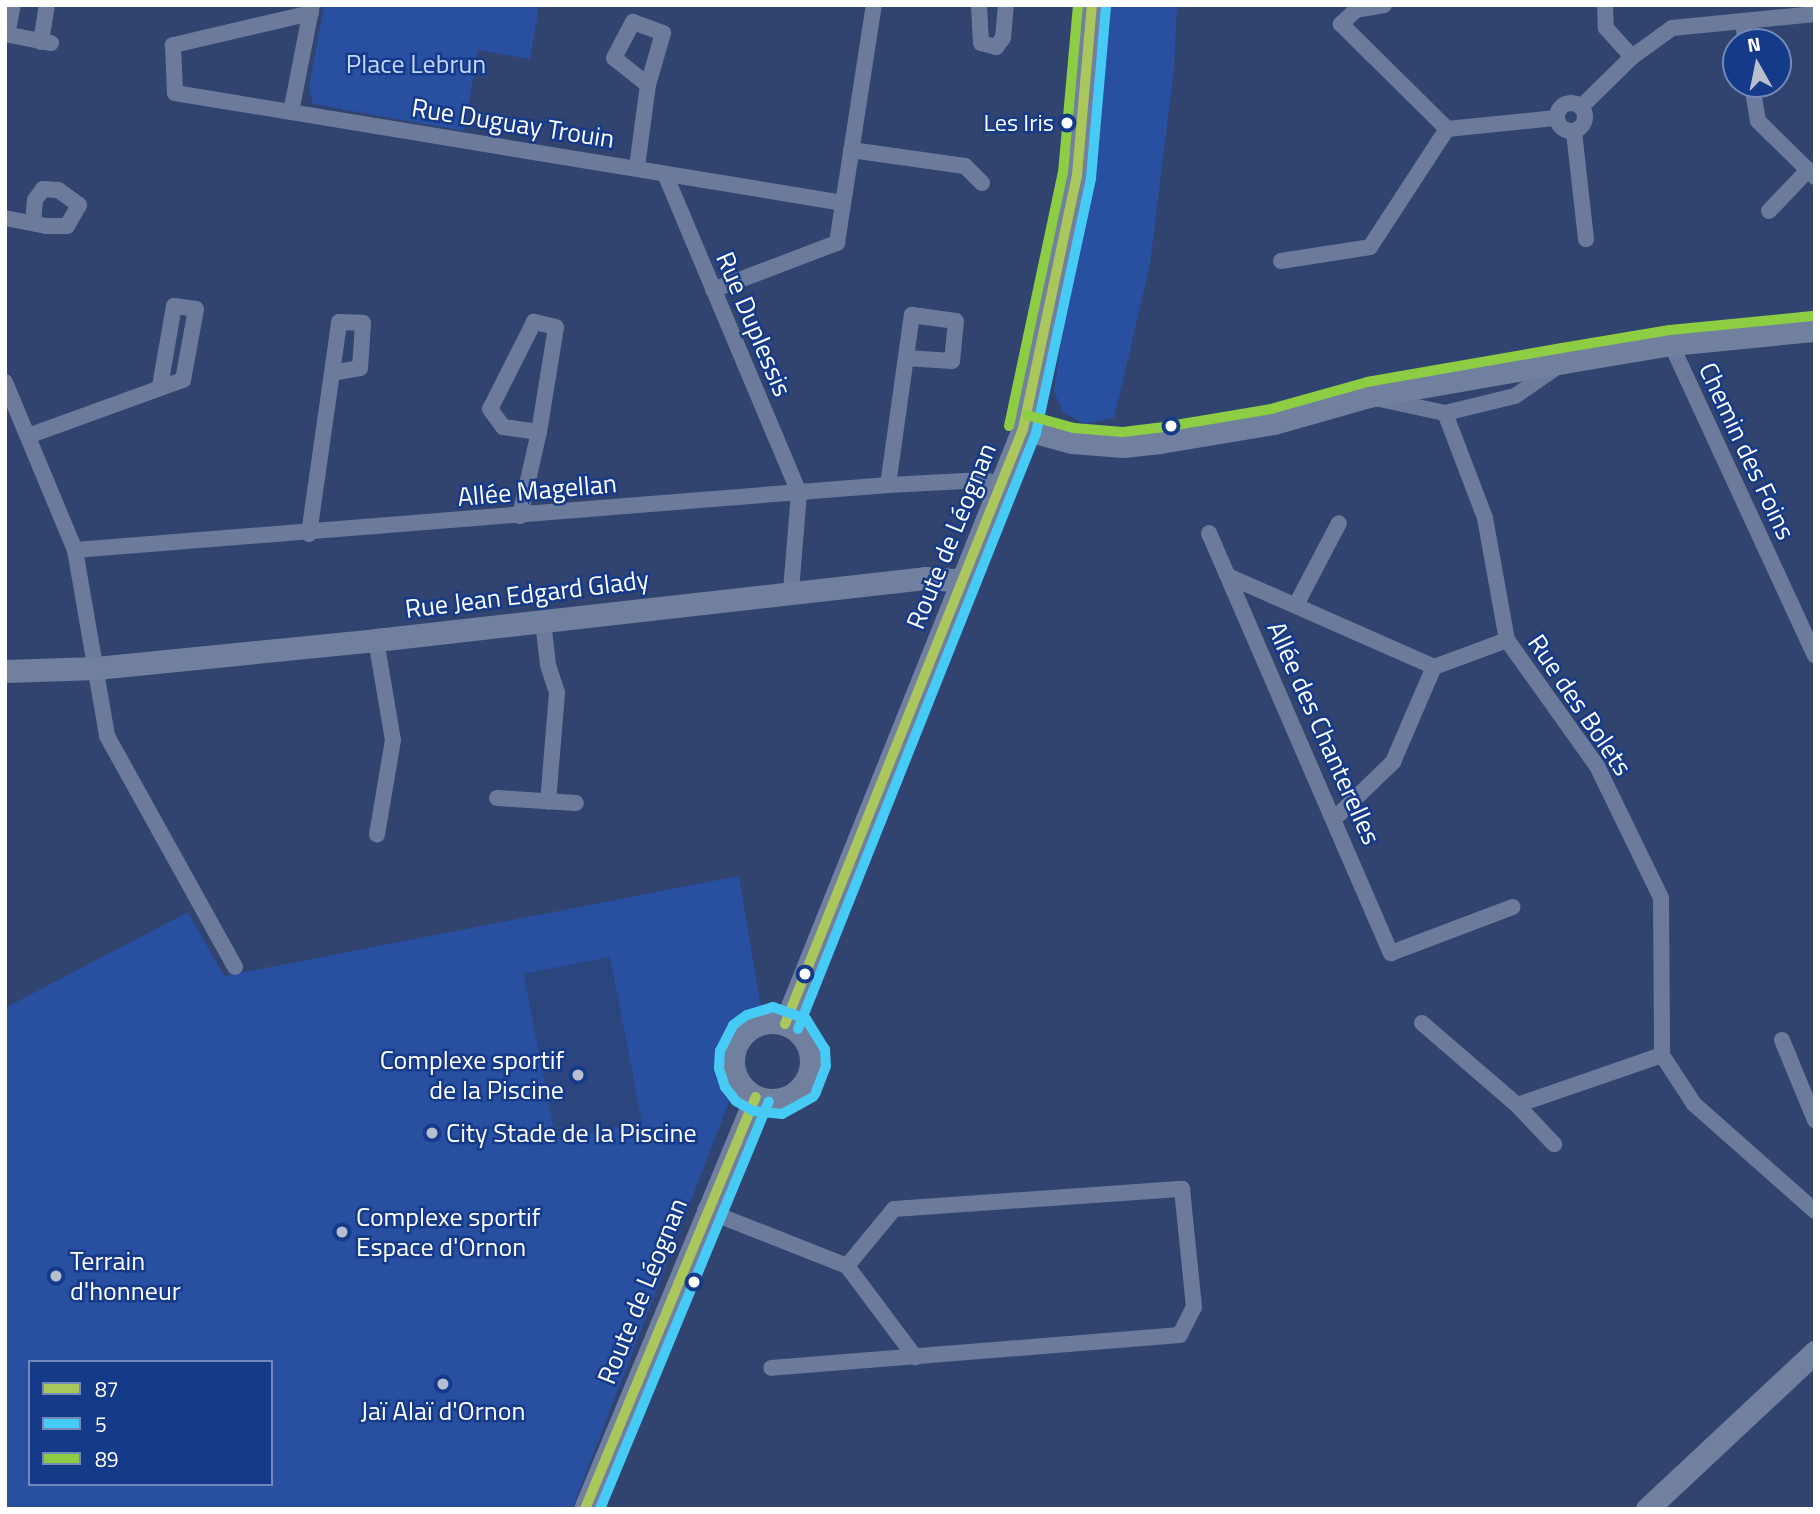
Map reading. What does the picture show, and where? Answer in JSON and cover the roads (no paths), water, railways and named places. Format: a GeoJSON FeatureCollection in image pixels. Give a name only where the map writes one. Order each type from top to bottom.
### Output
{"type":"FeatureCollection","features":[{"type":"Feature","properties":{"kind":"street"},"geometry":{"type":"LineString","coordinates":[[13,5],[6,34],[46,42],[47,5]]}},
{"type":"Feature","properties":{"kind":"street"},"geometry":{"type":"LineString","coordinates":[[713,290],[837,243],[874,5]]}},
{"type":"Feature","properties":{"kind":"street"},"geometry":{"type":"LineString","coordinates":[[979,5],[981,43],[996,47],[1003,38],[1006,5]]}},
{"type":"Feature","properties":{"kind":"street","name":"Route de Léognan"},"geometry":{"type":"LineString","coordinates":[[785,1024],[1023,429],[1077,174],[1092,5]]}},
{"type":"Feature","properties":{"kind":"street"},"geometry":{"type":"LineString","coordinates":[[1384,5],[1356,10],[1342,24],[1447,129]]}},
{"type":"Feature","properties":{"kind":"street"},"geometry":{"type":"LineString","coordinates":[[1605,5],[1606,28],[1632,57]]}},
{"type":"Feature","properties":{"kind":"street"},"geometry":{"type":"LineString","coordinates":[[291,112],[312,9]]}},
{"type":"Feature","properties":{"kind":"street","name":"Rue Duguay Trouin"},"geometry":{"type":"LineString","coordinates":[[312,9],[173,45],[176,93],[843,203]]}},
{"type":"Feature","properties":{"kind":"street"},"geometry":{"type":"LineString","coordinates":[[1581,107],[1632,57],[1672,28],[1743,24],[1815,14]]}},
{"type":"Feature","properties":{"kind":"street"},"geometry":{"type":"LineString","coordinates":[[1743,24],[1744,28]]}},
{"type":"Feature","properties":{"kind":"street"},"geometry":{"type":"LineString","coordinates":[[637,167],[648,85]]}},
{"type":"Feature","properties":{"kind":"street"},"geometry":{"type":"LineString","coordinates":[[1754,98],[1758,121],[1811,174],[1769,211]]}},
{"type":"Feature","properties":{"kind":"street"},"geometry":{"type":"LineString","coordinates":[[1556,118],[1565,104],[1581,107]]}},
{"type":"Feature","properties":{"kind":"street"},"geometry":{"type":"LineString","coordinates":[[1581,107],[1586,116],[1574,132],[1586,239]]}},
{"type":"Feature","properties":{"kind":"street"},"geometry":{"type":"LineString","coordinates":[[1447,129],[1556,118]]}},
{"type":"Feature","properties":{"kind":"street"},"geometry":{"type":"LineString","coordinates":[[1556,118],[1565,131],[1574,132]]}},
{"type":"Feature","properties":{"kind":"street"},"geometry":{"type":"LineString","coordinates":[[1281,261],[1370,247],[1447,129]]}},
{"type":"Feature","properties":{"kind":"street"},"geometry":{"type":"LineString","coordinates":[[851,150],[965,166],[982,183]]}},
{"type":"Feature","properties":{"kind":"street","name":"Rue Duplessis"},"geometry":{"type":"LineString","coordinates":[[665,174],[799,493]]}},
{"type":"Feature","properties":{"kind":"street"},"geometry":{"type":"LineString","coordinates":[[5,218],[33,222]]}},
{"type":"Feature","properties":{"kind":"street"},"geometry":{"type":"LineString","coordinates":[[27,436],[160,386],[183,380],[197,309],[174,306],[160,386]]}},
{"type":"Feature","properties":{"kind":"street"},"geometry":{"type":"LineString","coordinates":[[520,516],[539,432],[556,327],[534,322],[490,409],[503,427],[539,432]]}},
{"type":"Feature","properties":{"kind":"street"},"geometry":{"type":"LineString","coordinates":[[1023,429],[1072,442],[1123,446],[1274,423],[1369,396],[1671,344],[1815,330]]}},
{"type":"Feature","properties":{"kind":"street","name":"Chemin des Foins"},"geometry":{"type":"LineString","coordinates":[[1671,344],[1815,654]]}},
{"type":"Feature","properties":{"kind":"street"},"geometry":{"type":"LineString","coordinates":[[888,485],[906,358]]}},
{"type":"Feature","properties":{"kind":"street"},"geometry":{"type":"LineString","coordinates":[[1369,396],[1445,412],[1515,396],[1564,362]]}},
{"type":"Feature","properties":{"kind":"street"},"geometry":{"type":"LineString","coordinates":[[309,534],[332,373]]}},
{"type":"Feature","properties":{"kind":"street"},"geometry":{"type":"LineString","coordinates":[[5,382],[75,550],[107,736],[235,967]]}},
{"type":"Feature","properties":{"kind":"street","name":"Rue des Bolets"},"geometry":{"type":"LineString","coordinates":[[1445,412],[1485,519],[1507,640],[1597,766],[1661,898],[1662,1055]]}},
{"type":"Feature","properties":{"kind":"street","name":"Allée Magellan"},"geometry":{"type":"LineString","coordinates":[[75,550],[309,534],[888,485],[983,480],[1003,484]]}},
{"type":"Feature","properties":{"kind":"street"},"geometry":{"type":"LineString","coordinates":[[791,591],[799,493]]}},
{"type":"Feature","properties":{"kind":"street"},"geometry":{"type":"LineString","coordinates":[[1297,603],[1339,523]]}},
{"type":"Feature","properties":{"kind":"street","name":"Allée des Chanterelles"},"geometry":{"type":"LineString","coordinates":[[1209,533],[1335,818],[1391,953],[1513,907]]}},
{"type":"Feature","properties":{"kind":"street"},"geometry":{"type":"LineString","coordinates":[[1228,576],[1297,603],[1434,667],[1507,640]]}},
{"type":"Feature","properties":{"kind":"street","name":"Rue Jean Edgard Glady"},"geometry":{"type":"LineString","coordinates":[[5,671],[96,668],[376,640],[791,591],[925,578],[964,581]]}},
{"type":"Feature","properties":{"kind":"street"},"geometry":{"type":"LineString","coordinates":[[543,621],[548,665],[557,692],[548,802]]}},
{"type":"Feature","properties":{"kind":"street"},"geometry":{"type":"LineString","coordinates":[[376,640],[393,740],[377,835]]}},
{"type":"Feature","properties":{"kind":"street"},"geometry":{"type":"LineString","coordinates":[[1335,818],[1393,762],[1434,667]]}},
{"type":"Feature","properties":{"kind":"street"},"geometry":{"type":"LineString","coordinates":[[497,798],[576,803]]}},
{"type":"Feature","properties":{"kind":"street"},"geometry":{"type":"LineString","coordinates":[[1422,1023],[1517,1105],[1554,1144]]}},
{"type":"Feature","properties":{"kind":"street"},"geometry":{"type":"LineString","coordinates":[[785,1024],[805,1039],[812,1063],[809,1076],[793,1095],[768,1100],[756,1097],[737,1080],[733,1068],[737,1043],[752,1027],[785,1024]]}},
{"type":"Feature","properties":{"kind":"street"},"geometry":{"type":"LineString","coordinates":[[1782,1040],[1815,1121]]}},
{"type":"Feature","properties":{"kind":"street"},"geometry":{"type":"LineString","coordinates":[[1517,1105],[1662,1055],[1694,1104],[1815,1211]]}},
{"type":"Feature","properties":{"kind":"street","name":"Route de Léognan"},"geometry":{"type":"LineString","coordinates":[[585,1509],[705,1210],[756,1097]]}},
{"type":"Feature","properties":{"kind":"street"},"geometry":{"type":"LineString","coordinates":[[771,1368],[1180,1335],[1194,1307],[1182,1189],[894,1209],[847,1266]]}},
{"type":"Feature","properties":{"kind":"street"},"geometry":{"type":"LineString","coordinates":[[705,1210],[847,1266],[915,1357]]}},
{"type":"Feature","properties":{"kind":"street"},"geometry":{"type":"LineString","coordinates":[[1647,1509],[1815,1352]]}},
{"type":"Feature","properties":{"kind":"place","name":"Les Iris"},"geometry":{"type":"Point","coordinates":[1067,123]}},
{"type":"Feature","properties":{"kind":"place","name":"Complexe sportif de la Piscine"},"geometry":{"type":"Point","coordinates":[578,1075]}},
{"type":"Feature","properties":{"kind":"place","name":"City Stade de la Piscine"},"geometry":{"type":"Point","coordinates":[432,1133]}},
{"type":"Feature","properties":{"kind":"place","name":"Complexe sportif Espace d'Ornon"},"geometry":{"type":"Point","coordinates":[342,1232]}},
{"type":"Feature","properties":{"kind":"place","name":"Terrain d'honneur"},"geometry":{"type":"Point","coordinates":[56,1276]}},
{"type":"Feature","properties":{"kind":"place","name":"Jaï Alaï d'Ornon"},"geometry":{"type":"Point","coordinates":[443,1384]}},
{"type":"Feature","properties":{"kind":"park label","name":"Place Lebrun"},"geometry":{"type":"Point","coordinates":[416,64]}}]}
